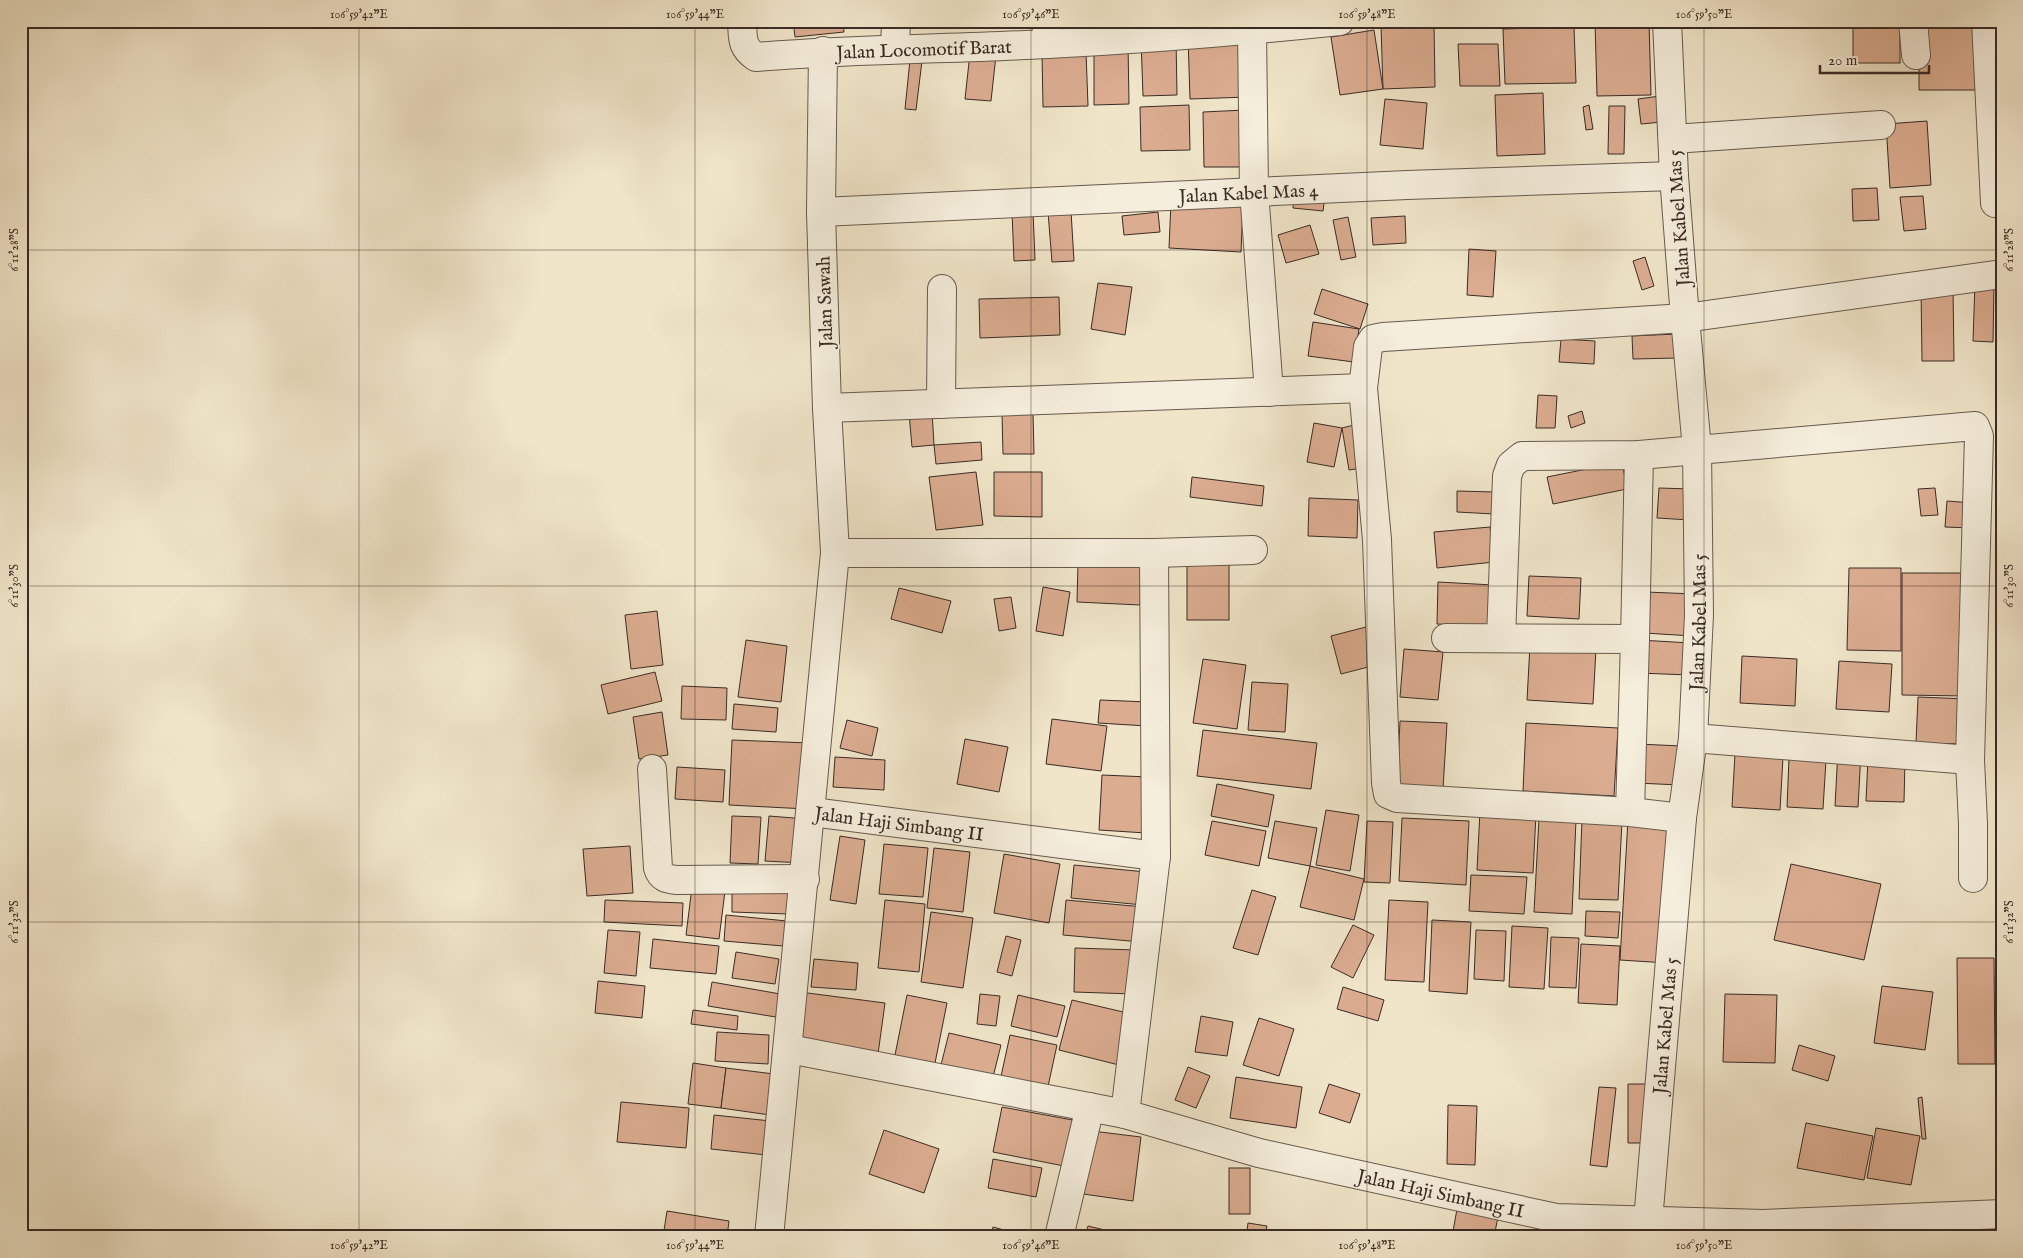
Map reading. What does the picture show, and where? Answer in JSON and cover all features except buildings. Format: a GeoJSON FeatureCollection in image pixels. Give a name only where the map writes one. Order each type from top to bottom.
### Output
{"type":"FeatureCollection","features":[{"type":"Feature","properties":{"kind":"street","name":"Jalan Locomotif Barat"},"geometry":{"type":"LineString","coordinates":[[742,21],[743,44],[748,51],[756,56],[823,51],[895,49],[1047,33],[1252,30],[1340,21]]}},
{"type":"Feature","properties":{"kind":"street"},"geometry":{"type":"LineString","coordinates":[[895,49],[896,21]]}},
{"type":"Feature","properties":{"kind":"street","name":"Jalan Kabel Mas 5"},"geometry":{"type":"LineString","coordinates":[[1648,1221],[1682,818],[1693,738],[1699,615],[1697,450],[1674,176],[1667,21]]}},
{"type":"Feature","properties":{"kind":"street"},"geometry":{"type":"LineString","coordinates":[[1914,21],[1916,55]]}},
{"type":"Feature","properties":{"kind":"street"},"geometry":{"type":"LineString","coordinates":[[1986,21],[1995,203]]}},
{"type":"Feature","properties":{"kind":"street"},"geometry":{"type":"LineString","coordinates":[[1252,30],[1254,191],[1269,392]]}},
{"type":"Feature","properties":{"kind":"street","name":"Jalan Sawah"},"geometry":{"type":"LineString","coordinates":[[812,812],[835,553],[827,408],[821,212],[823,51]]}},
{"type":"Feature","properties":{"kind":"street"},"geometry":{"type":"LineString","coordinates":[[1673,139],[1881,126]]}},
{"type":"Feature","properties":{"kind":"street","name":"Jalan Kabel Mas 4"},"geometry":{"type":"LineString","coordinates":[[821,212],[1254,191],[1674,176]]}},
{"type":"Feature","properties":{"kind":"street"},"geometry":{"type":"LineString","coordinates":[[1682,818],[1630,812],[1397,798],[1388,794],[1386,783],[1377,540],[1363,388],[1368,347],[1373,339],[1383,337],[1685,318],[2002,274]]}},
{"type":"Feature","properties":{"kind":"street"},"geometry":{"type":"LineString","coordinates":[[941,404],[942,289]]}},
{"type":"Feature","properties":{"kind":"street"},"geometry":{"type":"LineString","coordinates":[[827,408],[1363,388]]}},
{"type":"Feature","properties":{"kind":"street"},"geometry":{"type":"LineString","coordinates":[[1501,638],[1507,476],[1511,465],[1522,456],[1639,455],[1975,426],[1979,436],[1970,760],[1973,878]]}},
{"type":"Feature","properties":{"kind":"street"},"geometry":{"type":"LineString","coordinates":[[1630,812],[1639,455]]}},
{"type":"Feature","properties":{"kind":"street"},"geometry":{"type":"LineString","coordinates":[[835,553],[1154,553],[1253,550]]}},
{"type":"Feature","properties":{"kind":"street"},"geometry":{"type":"LineString","coordinates":[[1125,1114],[1156,856],[1154,553]]}},
{"type":"Feature","properties":{"kind":"street"},"geometry":{"type":"LineString","coordinates":[[1446,638],[1635,639]]}},
{"type":"Feature","properties":{"kind":"street"},"geometry":{"type":"LineString","coordinates":[[1693,738],[1970,760]]}},
{"type":"Feature","properties":{"kind":"street"},"geometry":{"type":"LineString","coordinates":[[652,769],[658,868],[661,876],[666,879],[677,880],[805,879]]}},
{"type":"Feature","properties":{"kind":"street","name":"Jalan Haji Simbang II"},"geometry":{"type":"LineString","coordinates":[[1156,856],[812,812],[789,1049],[1125,1114],[1259,1153],[1556,1228],[1648,1221],[1763,1224],[2002,1214]]}},
{"type":"Feature","properties":{"kind":"street"},"geometry":{"type":"LineString","coordinates":[[769,1237],[789,1049]]}},
{"type":"Feature","properties":{"kind":"street"},"geometry":{"type":"LineString","coordinates":[[1059,1237],[1090,1107]]}}]}
